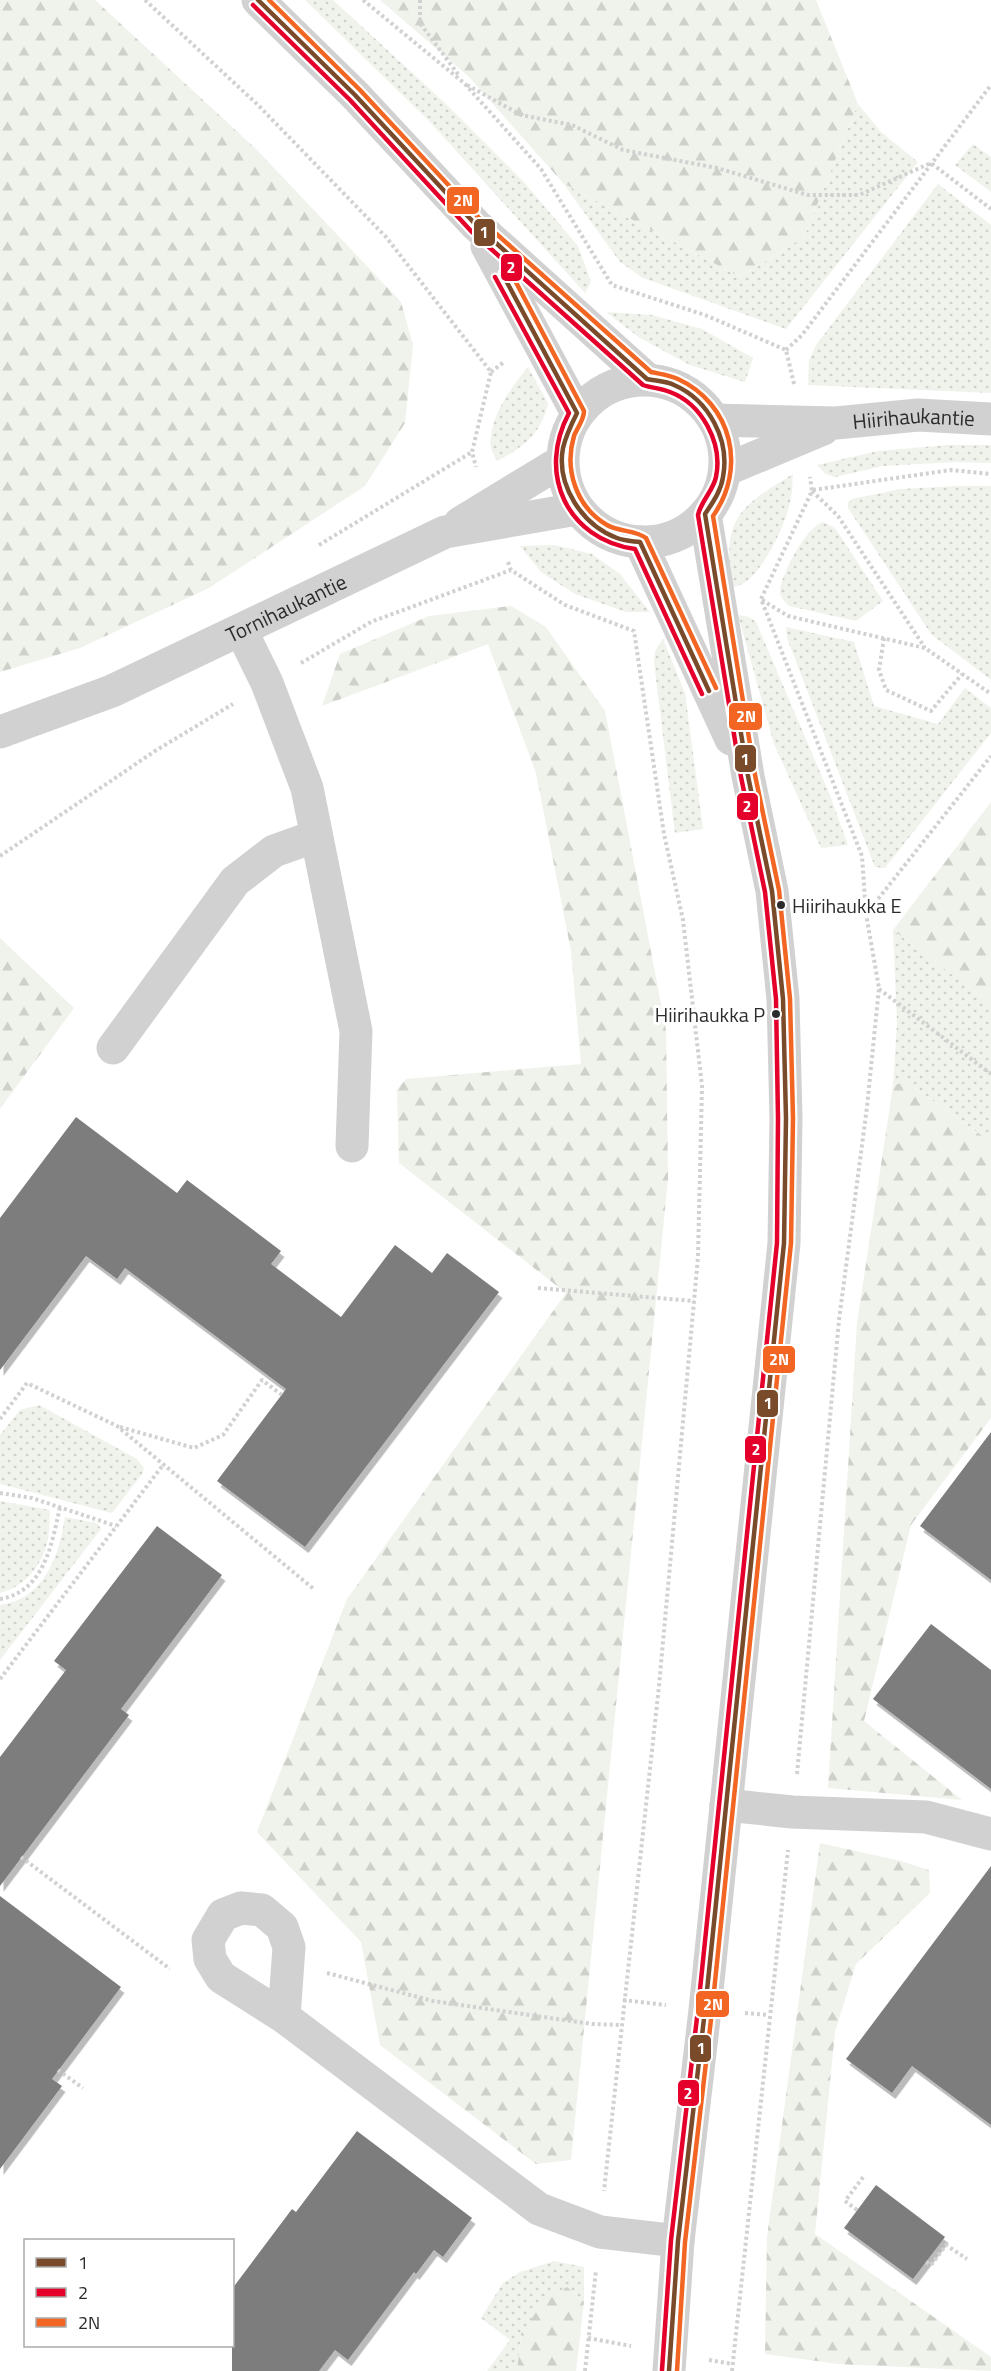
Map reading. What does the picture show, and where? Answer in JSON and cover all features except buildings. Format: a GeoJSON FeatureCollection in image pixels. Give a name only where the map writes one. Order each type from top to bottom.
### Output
{"type":"FeatureCollection","features":[{"type":"Feature","properties":{"kind":"street"},"geometry":{"type":"LineString","coordinates":[[258,0],[355,95],[476,225],[647,379]]}},
{"type":"Feature","properties":{"kind":"street"},"geometry":{"type":"LineString","coordinates":[[476,225],[577,413]]}},
{"type":"Feature","properties":{"kind":"street"},"geometry":{"type":"LineString","coordinates":[[647,379],[674,385],[697,399],[714,420],[724,446],[725,470],[718,494],[705,514],[687,530],[664,540],[640,542],[616,538],[595,526],[577,508],[566,487],[562,461],[566,436],[577,413],[604,388],[647,379]]}},
{"type":"Feature","properties":{"kind":"street","name":"Hiirihaukantie"},"geometry":{"type":"LineString","coordinates":[[714,420],[836,423],[918,415],[991,419]]}},
{"type":"Feature","properties":{"kind":"street","name":"Hiirihaukantie"},"geometry":{"type":"LineString","coordinates":[[725,470],[836,423]]}},
{"type":"Feature","properties":{"kind":"street","name":"Tornihaukantie"},"geometry":{"type":"LineString","coordinates":[[0,732],[112,691],[446,532],[488,517],[562,461]]}},
{"type":"Feature","properties":{"kind":"street"},"geometry":{"type":"LineString","coordinates":[[488,517],[577,508]]}},
{"type":"Feature","properties":{"kind":"street"},"geometry":{"type":"LineString","coordinates":[[669,2371],[678,2241],[705,2010],[784,1243],[786,1118],[783,999],[771,891],[748,776],[705,514]]}},
{"type":"Feature","properties":{"kind":"street"},"geometry":{"type":"LineString","coordinates":[[640,542],[748,776]]}},
{"type":"Feature","properties":{"kind":"street"},"geometry":{"type":"LineString","coordinates":[[241,630],[267,683],[307,788],[356,1031],[352,1146]]}},
{"type":"Feature","properties":{"kind":"street"},"geometry":{"type":"LineString","coordinates":[[112,1048],[235,881],[274,851],[316,836]]}},
{"type":"Feature","properties":{"kind":"street"},"geometry":{"type":"LineString","coordinates":[[726,1805],[792,1812],[926,1817],[991,1834]]}},
{"type":"Feature","properties":{"kind":"street"},"geometry":{"type":"LineString","coordinates":[[284,2017],[539,2209],[600,2232],[678,2241]]}},
{"type":"Feature","properties":{"kind":"path"},"geometry":{"type":"LineString","coordinates":[[145,0],[258,105],[386,237],[491,372],[472,452],[488,517],[511,570],[565,605],[634,631],[664,834],[683,920],[702,1086],[698,1257],[660,1674],[585,2371]]}},
{"type":"Feature","properties":{"kind":"path"},"geometry":{"type":"LineString","coordinates":[[363,0],[464,83],[521,115],[572,125],[623,150],[717,168],[808,195],[859,195],[931,163]]}},
{"type":"Feature","properties":{"kind":"path"},"geometry":{"type":"LineString","coordinates":[[420,0],[420,23],[464,83],[541,169],[612,285],[705,315],[786,350]]}},
{"type":"Feature","properties":{"kind":"path"},"geometry":{"type":"LineString","coordinates":[[786,350],[802,335],[991,85]]}},
{"type":"Feature","properties":{"kind":"path"},"geometry":{"type":"LineString","coordinates":[[931,163],[991,209]]}},
{"type":"Feature","properties":{"kind":"path"},"geometry":{"type":"LineString","coordinates":[[786,350],[803,423]]}},
{"type":"Feature","properties":{"kind":"path"},"geometry":{"type":"LineString","coordinates":[[925,648],[838,516],[812,490],[951,470],[991,474]]}},
{"type":"Feature","properties":{"kind":"path"},"geometry":{"type":"LineString","coordinates":[[0,856],[155,751],[371,622],[511,570]]}},
{"type":"Feature","properties":{"kind":"path"},"geometry":{"type":"LineString","coordinates":[[761,599],[788,616],[925,648],[991,694]]}},
{"type":"Feature","properties":{"kind":"path"},"geometry":{"type":"LineString","coordinates":[[884,638],[879,670],[886,690],[931,711],[962,674]]}},
{"type":"Feature","properties":{"kind":"path"},"geometry":{"type":"LineString","coordinates":[[866,914],[991,756]]}},
{"type":"Feature","properties":{"kind":"path"},"geometry":{"type":"LineString","coordinates":[[879,988],[991,1074]]}},
{"type":"Feature","properties":{"kind":"path"},"geometry":{"type":"LineString","coordinates":[[538,1288],[694,1301]]}},
{"type":"Feature","properties":{"kind":"path"},"geometry":{"type":"LineString","coordinates":[[0,1419],[27,1383],[117,1426],[194,1448],[223,1435],[262,1380],[282,1395]]}},
{"type":"Feature","properties":{"kind":"path"},"geometry":{"type":"LineString","coordinates":[[117,1426],[315,1590]]}},
{"type":"Feature","properties":{"kind":"path"},"geometry":{"type":"LineString","coordinates":[[0,1679],[163,1464]]}},
{"type":"Feature","properties":{"kind":"path"},"geometry":{"type":"LineString","coordinates":[[0,1492],[33,1498],[116,1526]]}},
{"type":"Feature","properties":{"kind":"path"},"geometry":{"type":"LineString","coordinates":[[0,1599],[13,1597],[32,1582],[44,1567],[52,1545],[60,1507]]}},
{"type":"Feature","properties":{"kind":"path"},"geometry":{"type":"LineString","coordinates":[[317,1970],[434,2001],[592,2024],[621,2025]]}},
{"type":"Feature","properties":{"kind":"path"},"geometry":{"type":"LineString","coordinates":[[58,2070],[83,2088]]}},
{"type":"Feature","properties":{"kind":"path"},"geometry":{"type":"LineString","coordinates":[[857,2210],[845,2201],[864,2176]]}},
{"type":"Feature","properties":{"kind":"path"},"geometry":{"type":"LineString","coordinates":[[926,2262],[931,2265],[946,2244],[967,2259]]}},
{"type":"Feature","properties":{"kind":"green space"},"geometry":{"type":"Polygon","coordinates":[[[0,0],[95,0],[257,150],[401,302],[413,345],[405,423],[365,486],[209,588],[80,648],[0,672],[0,0]]]}},
{"type":"Feature","properties":{"kind":"green space"},"geometry":{"type":"Polygon","coordinates":[[[305,0],[333,0],[446,104],[523,181],[578,246],[591,282],[585,293],[430,122],[305,0]]]}},
{"type":"Feature","properties":{"kind":"green space"},"geometry":{"type":"Polygon","coordinates":[[[380,0],[816,0],[858,104],[804,237],[740,277],[563,183],[469,77],[380,0]]]}},
{"type":"Feature","properties":{"kind":"green space"},"geometry":{"type":"Polygon","coordinates":[[[858,104],[881,132],[918,162],[786,329],[643,278],[620,262],[563,183],[740,277],[804,237],[858,104]]]}},
{"type":"Feature","properties":{"kind":"green space"},"geometry":{"type":"Polygon","coordinates":[[[973,144],[991,157],[991,192],[955,165],[973,144]]]}},
{"type":"Feature","properties":{"kind":"green space"},"geometry":{"type":"Polygon","coordinates":[[[938,184],[991,225],[991,393],[808,385],[809,360],[816,345],[938,184]]]}},
{"type":"Feature","properties":{"kind":"green space"},"geometry":{"type":"Polygon","coordinates":[[[606,312],[652,315],[702,329],[753,358],[745,382],[690,365],[640,338],[606,312]]]}},
{"type":"Feature","properties":{"kind":"green space"},"geometry":{"type":"Polygon","coordinates":[[[528,367],[548,403],[545,414],[536,431],[523,445],[497,461],[491,448],[493,426],[502,404],[528,367]]]}},
{"type":"Feature","properties":{"kind":"green space"},"geometry":{"type":"Polygon","coordinates":[[[948,445],[991,445],[991,463],[955,462],[883,466],[835,477],[826,474],[817,465],[878,451],[948,445]]]}},
{"type":"Feature","properties":{"kind":"green space"},"geometry":{"type":"Polygon","coordinates":[[[793,474],[789,507],[774,544],[752,577],[731,588],[730,546],[732,531],[738,518],[758,497],[793,474]]]}},
{"type":"Feature","properties":{"kind":"green space"},"geometry":{"type":"Polygon","coordinates":[[[991,486],[991,680],[931,634],[848,508],[848,503],[852,499],[901,489],[991,486]]]}},
{"type":"Feature","properties":{"kind":"green space"},"geometry":{"type":"Polygon","coordinates":[[[823,522],[835,528],[883,601],[856,621],[789,606],[781,595],[781,583],[796,552],[810,532],[823,522]]]}},
{"type":"Feature","properties":{"kind":"green space"},"geometry":{"type":"Polygon","coordinates":[[[554,545],[592,554],[620,574],[650,612],[626,612],[575,594],[541,572],[520,546],[554,545]]]}},
{"type":"Feature","properties":{"kind":"green space"},"geometry":{"type":"Polygon","coordinates":[[[511,606],[546,627],[605,711],[666,1030],[668,1179],[571,2160],[536,2164],[380,2045],[361,1942],[257,1832],[347,1599],[566,1293],[399,1163],[397,1089],[406,1079],[581,1064],[571,951],[536,773],[488,644],[322,706],[340,654],[429,616],[511,606]]]}},
{"type":"Feature","properties":{"kind":"green space"},"geometry":{"type":"Polygon","coordinates":[[[738,615],[749,617],[756,622],[831,798],[848,845],[821,848],[774,744],[738,615]]]}},
{"type":"Feature","properties":{"kind":"green space"},"geometry":{"type":"Polygon","coordinates":[[[786,627],[854,642],[874,706],[938,724],[965,688],[991,708],[991,733],[885,868],[875,867],[787,638],[786,627]]]}},
{"type":"Feature","properties":{"kind":"green space"},"geometry":{"type":"Polygon","coordinates":[[[663,639],[685,693],[703,829],[675,833],[654,662],[655,651],[663,639]]]}},
{"type":"Feature","properties":{"kind":"green space"},"geometry":{"type":"Polygon","coordinates":[[[991,802],[991,1004],[893,930],[991,802]]]}},
{"type":"Feature","properties":{"kind":"green space"},"geometry":{"type":"Polygon","coordinates":[[[893,930],[991,1004],[991,1142],[905,1081],[893,1086],[897,1023],[893,930]]]}},
{"type":"Feature","properties":{"kind":"green space"},"geometry":{"type":"Polygon","coordinates":[[[0,938],[74,1008],[0,1109],[0,938]]]}},
{"type":"Feature","properties":{"kind":"green space"},"geometry":{"type":"Polygon","coordinates":[[[905,1081],[991,1142],[991,1418],[911,1525],[864,1721],[962,1800],[828,1788],[857,1323],[893,1086],[905,1081]]]}},
{"type":"Feature","properties":{"kind":"green space"},"geometry":{"type":"Polygon","coordinates":[[[39,1405],[137,1459],[144,1468],[142,1474],[112,1513],[0,1484],[0,1435],[20,1410],[39,1405]]]}},
{"type":"Feature","properties":{"kind":"green space"},"geometry":{"type":"Polygon","coordinates":[[[0,1501],[50,1510],[48,1539],[41,1560],[24,1581],[0,1593],[0,1501]]]}},
{"type":"Feature","properties":{"kind":"green space"},"geometry":{"type":"Polygon","coordinates":[[[65,1517],[97,1523],[101,1529],[0,1660],[0,1605],[15,1601],[39,1585],[54,1560],[65,1517]]]}},
{"type":"Feature","properties":{"kind":"green space"},"geometry":{"type":"Polygon","coordinates":[[[820,1843],[901,1861],[929,1870],[930,1893],[856,1964],[835,2032],[815,2234],[991,2357],[991,2371],[838,2364],[765,2354],[767,2237],[820,1843]]]}},
{"type":"Feature","properties":{"kind":"green space"},"geometry":{"type":"Polygon","coordinates":[[[554,2261],[584,2267],[584,2302],[567,2287],[521,2334],[517,2371],[487,2371],[510,2340],[481,2318],[503,2283],[520,2272],[554,2261]]]}},
{"type":"Feature","properties":{"kind":"green space"},"geometry":{"type":"Polygon","coordinates":[[[567,2287],[584,2302],[576,2371],[517,2371],[521,2334],[546,2298],[567,2287]]]}},
{"type":"Feature","properties":{"kind":"transit line","name":"1"},"geometry":{"type":"LineString","coordinates":[[258,0],[355,95],[476,225],[647,379],[671,384],[697,400],[714,423],[723,449],[722,482],[705,514],[748,776],[772,891],[783,999],[786,1118],[784,1243],[705,2010],[678,2241],[669,2371]]}},
{"type":"Feature","properties":{"kind":"transit line","name":"2N"},"geometry":{"type":"LineString","coordinates":[[269,0],[360,90],[481,220],[651,372],[678,379],[696,390],[711,404],[722,421],[728,439],[731,458],[729,478],[723,497],[713,516],[755,775],[779,890],[790,999],[793,1118],[791,1243],[712,2011],[685,2242],[677,2371]]}},
{"type":"Feature","properties":{"kind":"transit line","name":"2"},"geometry":{"type":"LineString","coordinates":[[253,5],[350,100],[471,231],[643,385],[670,392],[692,406],[708,426],[716,451],[716,477],[698,515],[741,777],[765,892],[776,999],[777,1243],[698,2009],[671,2240],[662,2370]]}},
{"type":"Feature","properties":{"kind":"transit line","name":"2N"},"geometry":{"type":"LineString","coordinates":[[509,269],[584,411],[571,449],[572,474],[580,498],[587,508],[607,525],[646,538],[716,688]]}},
{"type":"Feature","properties":{"kind":"transit line","name":"1"},"geometry":{"type":"LineString","coordinates":[[502,273],[577,413],[567,434],[562,462],[564,476],[574,502],[583,514],[604,532],[617,538],[640,542],[709,691]]}},
{"type":"Feature","properties":{"kind":"transit line","name":"2"},"geometry":{"type":"LineString","coordinates":[[495,277],[569,413],[560,436],[556,458],[558,480],[564,500],[575,517],[591,532],[611,543],[635,549],[702,694]]}},
{"type":"Feature","properties":{"kind":"place","name":"Hiirihaukka E"},"geometry":{"type":"Point","coordinates":[781,905]}},
{"type":"Feature","properties":{"kind":"place","name":"Hiirihaukka P"},"geometry":{"type":"Point","coordinates":[776,1014]}}]}
